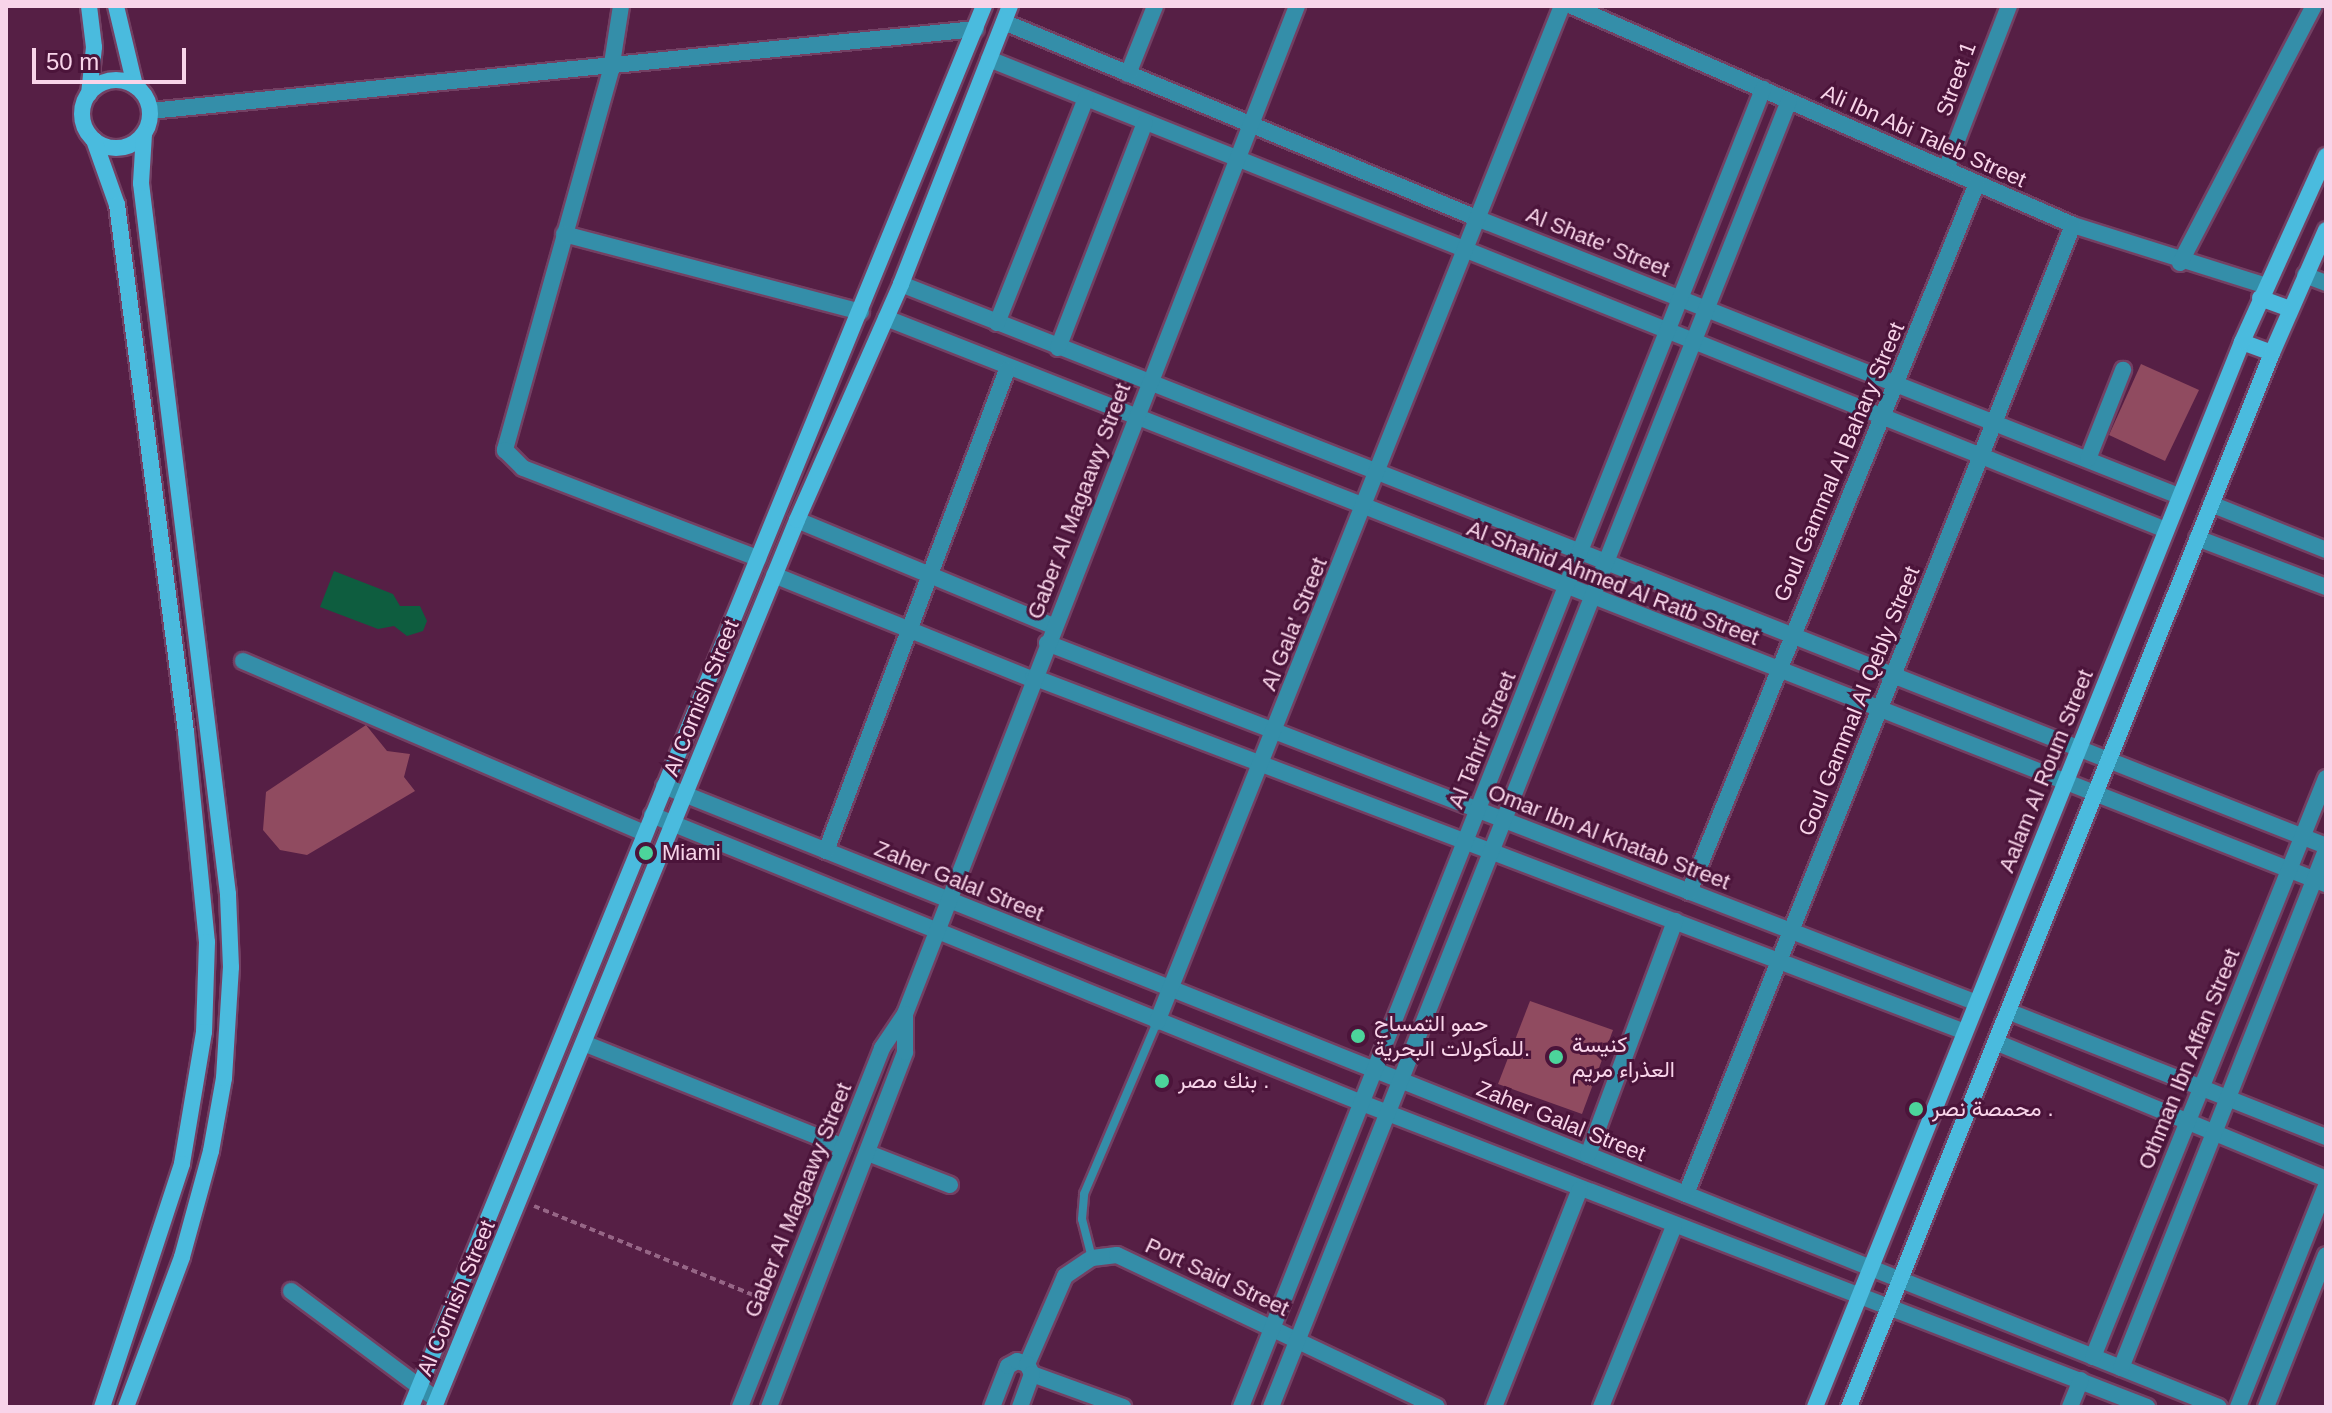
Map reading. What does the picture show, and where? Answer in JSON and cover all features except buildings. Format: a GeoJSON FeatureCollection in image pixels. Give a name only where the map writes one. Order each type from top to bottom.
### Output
{"type":"FeatureCollection","features":[{"type":"Feature","properties":{"kind":"street"},"geometry":{"type":"LineString","coordinates":[[89,6],[94,62],[83,123],[94,140],[117,205],[186,732],[207,942],[202,1046],[182,1164],[102,1407]]}},
{"type":"Feature","properties":{"kind":"street"},"geometry":{"type":"LineString","coordinates":[[116,6],[135,86],[150,111],[144,134],[141,183],[228,894],[231,967],[224,1078],[203,1187],[126,1407]]}},
{"type":"Feature","properties":{"kind":"street"},"geometry":{"type":"LineString","coordinates":[[621,6],[611,70],[506,440],[508,458],[758,558]]}},
{"type":"Feature","properties":{"kind":"street","name":"Al Cornish Street"},"geometry":{"type":"LineString","coordinates":[[411,1407],[984,6]]}},
{"type":"Feature","properties":{"kind":"street"},"geometry":{"type":"LineString","coordinates":[[1128,74],[1155,6]]}},
{"type":"Feature","properties":{"kind":"street","name":"Gaber Al Magaawy Street"},"geometry":{"type":"LineString","coordinates":[[740,1407],[882,1048],[905,1014],[945,899],[1297,6]]}},
{"type":"Feature","properties":{"kind":"street","name":"Al Gala' Street"},"geometry":{"type":"LineString","coordinates":[[1157,1022],[1562,6]]}},
{"type":"Feature","properties":{"kind":"street","name":"Ali Ibn Abi Taleb Street"},"geometry":{"type":"LineString","coordinates":[[1572,6],[2073,225],[2263,292]]}},
{"type":"Feature","properties":{"kind":"street","name":"Street 1"},"geometry":{"type":"LineString","coordinates":[[1946,169],[2009,6]]}},
{"type":"Feature","properties":{"kind":"street"},"geometry":{"type":"LineString","coordinates":[[2180,263],[2314,6]]}},
{"type":"Feature","properties":{"kind":"street","name":"Al Cornish Street"},"geometry":{"type":"LineString","coordinates":[[438,1402],[774,575],[901,284],[1007,14]]}},
{"type":"Feature","properties":{"kind":"street","name":"Al Shate' Street"},"geometry":{"type":"LineString","coordinates":[[1007,14],[1128,74],[1479,219],[2179,496]]}},
{"type":"Feature","properties":{"kind":"street"},"geometry":{"type":"LineString","coordinates":[[150,111],[611,70],[976,29]]}},
{"type":"Feature","properties":{"kind":"street"},"geometry":{"type":"LineString","coordinates":[[989,59],[2166,530]]}},
{"type":"Feature","properties":{"kind":"street"},"geometry":{"type":"LineString","coordinates":[[89,94],[116,80],[135,86]]}},
{"type":"Feature","properties":{"kind":"street","name":"Al Tahrir Street"},"geometry":{"type":"LineString","coordinates":[[1241,1407],[1763,89]]}},
{"type":"Feature","properties":{"kind":"street"},"geometry":{"type":"LineString","coordinates":[[997,323],[1086,98]]}},
{"type":"Feature","properties":{"kind":"street"},"geometry":{"type":"LineString","coordinates":[[1271,1407],[1789,101]]}},
{"type":"Feature","properties":{"kind":"street"},"geometry":{"type":"LineString","coordinates":[[1058,348],[1145,123]]}},
{"type":"Feature","properties":{"kind":"street"},"geometry":{"type":"LineString","coordinates":[[94,140],[121,148],[144,134]]}},
{"type":"Feature","properties":{"kind":"street","name":"Aalam Al Roum Street"},"geometry":{"type":"LineString","coordinates":[[1815,1407],[2179,496],[2263,292],[2326,156]]}},
{"type":"Feature","properties":{"kind":"street","name":"Goul Gammal Al Bahary Street"},"geometry":{"type":"LineString","coordinates":[[1689,892],[1790,636],[1897,384],[1977,183]]}},
{"type":"Feature","properties":{"kind":"street","name":"Goul Gammal Al Qebly Street"},"geometry":{"type":"LineString","coordinates":[[1686,1194],[2073,225]]}},
{"type":"Feature","properties":{"kind":"street"},"geometry":{"type":"LineString","coordinates":[[1849,1407],[1998,1043],[2197,538],[2290,309],[2326,230]]}},
{"type":"Feature","properties":{"kind":"street"},"geometry":{"type":"LineString","coordinates":[[564,234],[861,312]]}},
{"type":"Feature","properties":{"kind":"street"},"geometry":{"type":"LineString","coordinates":[[2305,275],[2326,283]]}},
{"type":"Feature","properties":{"kind":"street","name":"Al Shahid Ahmed Al Ratb Street"},"geometry":{"type":"LineString","coordinates":[[901,284],[1148,385],[2326,848]]}},
{"type":"Feature","properties":{"kind":"street"},"geometry":{"type":"LineString","coordinates":[[2263,292],[2277,309],[2290,309]]}},
{"type":"Feature","properties":{"kind":"street","name":"Al Shahid Ahmed Al Ratb Street"},"geometry":{"type":"LineString","coordinates":[[886,318],[1007,370],[2320,882]]}},
{"type":"Feature","properties":{"kind":"street"},"geometry":{"type":"LineString","coordinates":[[2242,342],[2272,353]]}},
{"type":"Feature","properties":{"kind":"street"},"geometry":{"type":"LineString","coordinates":[[826,851],[1007,370]]}},
{"type":"Feature","properties":{"kind":"street"},"geometry":{"type":"LineString","coordinates":[[2088,459],[2123,370]]}},
{"type":"Feature","properties":{"kind":"street"},"geometry":{"type":"LineString","coordinates":[[2211,504],[2326,550]]}},
{"type":"Feature","properties":{"kind":"street"},"geometry":{"type":"LineString","coordinates":[[797,520],[1053,626]]}},
{"type":"Feature","properties":{"kind":"street"},"geometry":{"type":"LineString","coordinates":[[2197,538],[2326,587]]}},
{"type":"Feature","properties":{"kind":"street"},"geometry":{"type":"LineString","coordinates":[[774,575],[1033,678],[1965,1032]]}},
{"type":"Feature","properties":{"kind":"street","name":"Omar Ibn Al Khatab Street"},"geometry":{"type":"LineString","coordinates":[[1047,643],[1977,1003]]}},
{"type":"Feature","properties":{"kind":"street"},"geometry":{"type":"LineString","coordinates":[[243,661],[645,833]]}},
{"type":"Feature","properties":{"kind":"street","name":"Othman Ibn Affan Street"},"geometry":{"type":"LineString","coordinates":[[2093,1357],[2326,778]]}},
{"type":"Feature","properties":{"kind":"street","name":"Zaher Galal Street"},"geometry":{"type":"LineString","coordinates":[[664,786],[1170,991],[2219,1407]]}},
{"type":"Feature","properties":{"kind":"street"},"geometry":{"type":"LineString","coordinates":[[652,815],[1157,1022],[1674,1226],[1860,1293],[2081,1380],[2106,1399],[2147,1407]]}},
{"type":"Feature","properties":{"kind":"street"},"geometry":{"type":"LineString","coordinates":[[2121,1368],[2227,1098],[2320,882],[2326,848]]}},
{"type":"Feature","properties":{"kind":"street"},"geometry":{"type":"LineString","coordinates":[[1588,1155],[1675,921]]}},
{"type":"Feature","properties":{"kind":"street"},"geometry":{"type":"LineString","coordinates":[[2010,1012],[2326,1137]]}},
{"type":"Feature","properties":{"kind":"street","name":"Gaber Al Magaawy Street"},"geometry":{"type":"LineString","coordinates":[[769,1407],[905,1052],[905,1014]]}},
{"type":"Feature","properties":{"kind":"street"},"geometry":{"type":"LineString","coordinates":[[1998,1043],[2326,1179]]}},
{"type":"Feature","properties":{"kind":"street"},"geometry":{"type":"LineString","coordinates":[[586,1044],[843,1147]]}},
{"type":"Feature","properties":{"kind":"street"},"geometry":{"type":"LineString","coordinates":[[868,1153],[950,1185]]}},
{"type":"Feature","properties":{"kind":"street"},"geometry":{"type":"LineString","coordinates":[[2238,1407],[2326,1186]]}},
{"type":"Feature","properties":{"kind":"street"},"geometry":{"type":"LineString","coordinates":[[1494,1407],[1580,1189]]}},
{"type":"Feature","properties":{"kind":"street"},"geometry":{"type":"LineString","coordinates":[[1601,1407],[1674,1226]]}},
{"type":"Feature","properties":{"kind":"street","name":"Port Said Street"},"geometry":{"type":"LineString","coordinates":[[1092,1258],[1117,1255],[1437,1407]]}},
{"type":"Feature","properties":{"kind":"street"},"geometry":{"type":"LineString","coordinates":[[2266,1407],[2326,1255]]}},
{"type":"Feature","properties":{"kind":"street"},"geometry":{"type":"LineString","coordinates":[[1020,1407],[1059,1285],[1072,1269],[1092,1258]]}},
{"type":"Feature","properties":{"kind":"street"},"geometry":{"type":"LineString","coordinates":[[291,1291],[438,1402]]}},
{"type":"Feature","properties":{"kind":"street"},"geometry":{"type":"LineString","coordinates":[[992,1407],[1008,1366],[1017,1361],[1123,1407]]}},
{"type":"Feature","properties":{"kind":"street"},"geometry":{"type":"LineString","coordinates":[[2070,1407],[2081,1380]]}},
{"type":"Feature","properties":{"kind":"lane","name":"Al Gala' Street"},"geometry":{"type":"LineString","coordinates":[[1092,1258],[1082,1219],[1084,1194],[1157,1022]]}},
{"type":"Feature","properties":{"kind":"path"},"geometry":{"type":"LineString","coordinates":[[521,1200],[780,1306]]}},
{"type":"Feature","properties":{"kind":"shaded area"},"geometry":{"type":"Polygon","coordinates":[[[334,571],[393,594],[400,606],[420,606],[427,621],[423,631],[407,636],[394,626],[378,629],[320,607],[334,571]]]}},
{"type":"Feature","properties":{"kind":"place","name":"Miami"},"geometry":{"type":"Point","coordinates":[646,853]}},
{"type":"Feature","properties":{"kind":"place","name":"حمو التمساح للمأكولات البحرية."},"geometry":{"type":"Point","coordinates":[1358,1036]}},
{"type":"Feature","properties":{"kind":"place","name":"كنيسة العذراء مريم"},"geometry":{"type":"Point","coordinates":[1556,1057]}},
{"type":"Feature","properties":{"kind":"place","name":"بنك مصر ."},"geometry":{"type":"Point","coordinates":[1162,1081]}},
{"type":"Feature","properties":{"kind":"place","name":"محمصة نصر ."},"geometry":{"type":"Point","coordinates":[1916,1109]}}]}
